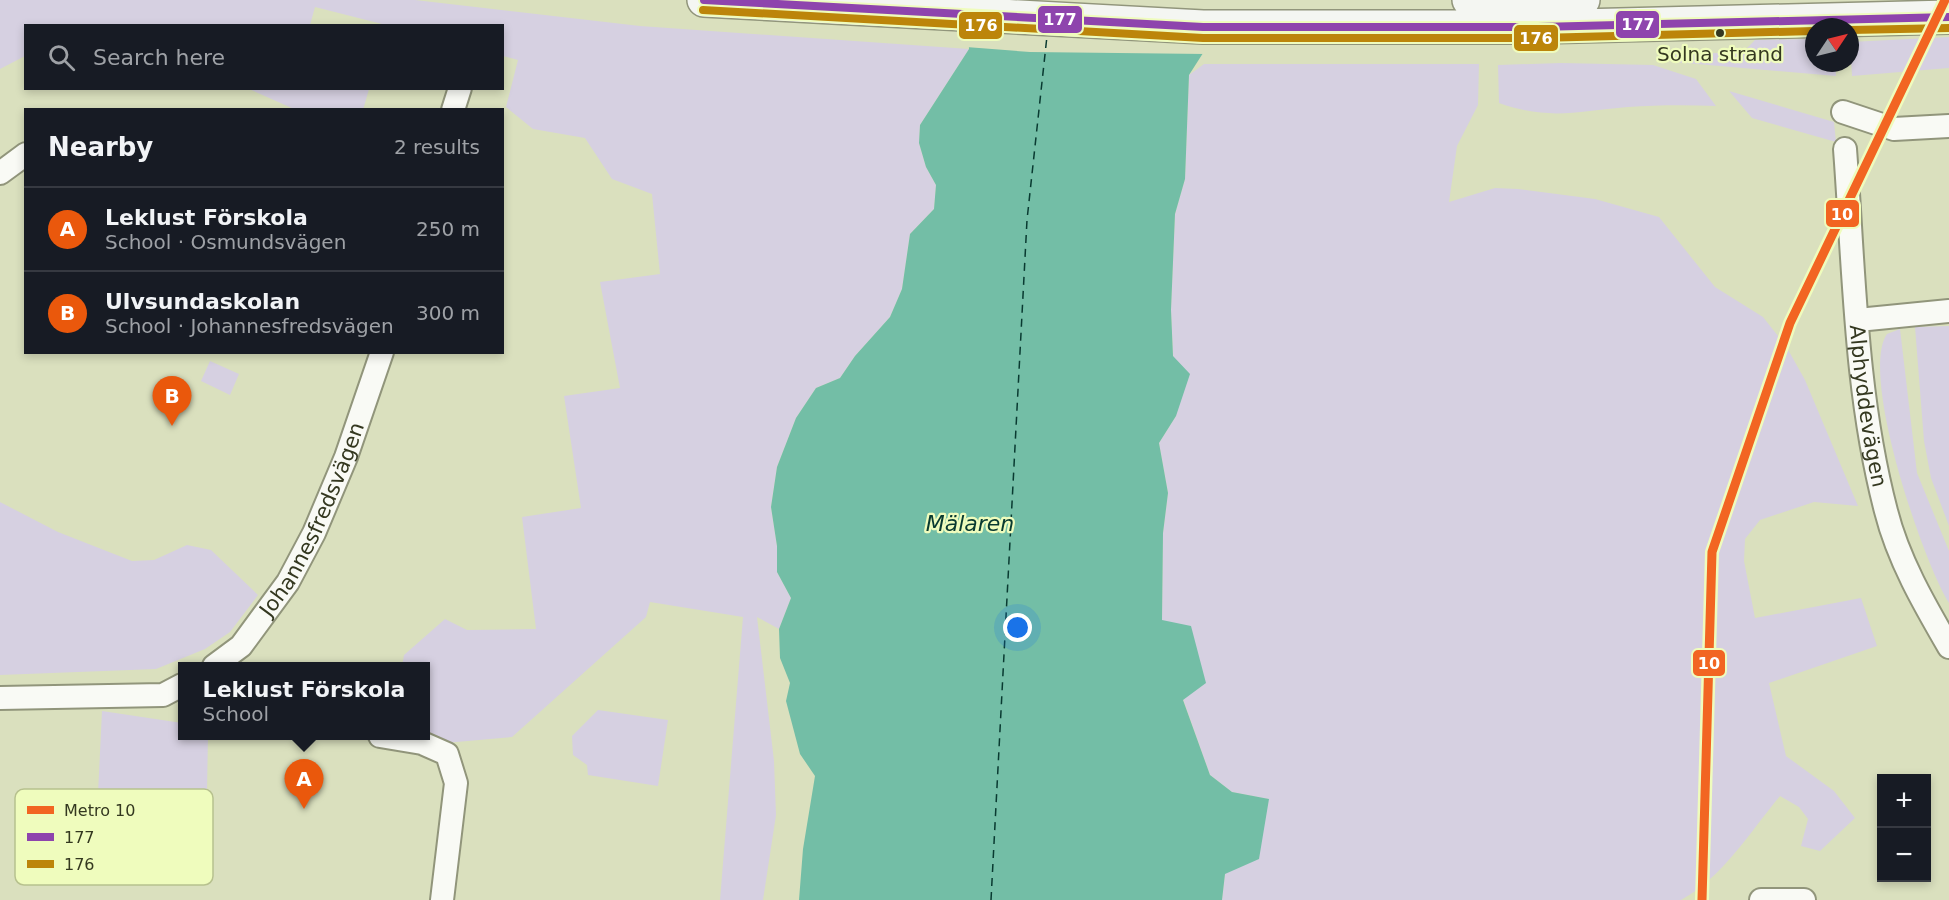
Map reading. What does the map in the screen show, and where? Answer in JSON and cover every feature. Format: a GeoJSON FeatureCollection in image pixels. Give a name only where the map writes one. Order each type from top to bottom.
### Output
{"type":"FeatureCollection","features":[{"type":"Feature","properties":{"kind":"main road"},"geometry":{"type":"LineString","coordinates":[[704,0],[1203,27],[1537,14],[1949,17]]}},
{"type":"Feature","properties":{"kind":"main road"},"geometry":{"type":"LineString","coordinates":[[1469,0],[1537,14],[1582,0]]}},
{"type":"Feature","properties":{"kind":"street"},"geometry":{"type":"LineString","coordinates":[[454,108],[459,90]]}},
{"type":"Feature","properties":{"kind":"street"},"geometry":{"type":"LineString","coordinates":[[1843,112],[1894,129],[1949,126]]}},
{"type":"Feature","properties":{"kind":"street","name":"Alphyddevägen"},"geometry":{"type":"LineString","coordinates":[[1845,148],[1866,419],[1878,478],[1886,513],[1917,593],[1949,647]]}},
{"type":"Feature","properties":{"kind":"street"},"geometry":{"type":"LineString","coordinates":[[0,173],[24,155]]}},
{"type":"Feature","properties":{"kind":"street"},"geometry":{"type":"LineString","coordinates":[[1858,320],[1949,311]]}},
{"type":"Feature","properties":{"kind":"street","name":"Johannesfredsvägen"},"geometry":{"type":"LineString","coordinates":[[219,662],[241,646],[288,582],[314,534],[346,457],[381,354]]}},
{"type":"Feature","properties":{"kind":"street"},"geometry":{"type":"LineString","coordinates":[[0,698],[176,693]]}},
{"type":"Feature","properties":{"kind":"street"},"geometry":{"type":"LineString","coordinates":[[406,740],[422,743],[447,754],[456,783],[442,900]]}},
{"type":"Feature","properties":{"kind":"street"},"geometry":{"type":"LineString","coordinates":[[1761,900],[1804,900]]}},
{"type":"Feature","properties":{"kind":"shaded area"},"geometry":{"type":"Polygon","coordinates":[[[0,0],[415,0],[640,26],[969,49],[920,125],[919,143],[926,167],[936,185],[934,209],[910,234],[902,289],[890,317],[855,356],[840,378],[816,388],[796,418],[777,467],[771,507],[777,546],[777,572],[791,598],[779,629],[757,617],[774,761],[776,815],[763,900],[720,900],[743,617],[650,602],[646,617],[512,737],[445,743],[430,738],[430,662],[403,662],[404,655],[445,619],[467,630],[536,629],[522,517],[581,508],[564,396],[620,388],[600,282],[660,274],[652,194],[612,179],[585,138],[533,129],[506,107],[518,60],[504,56],[504,24],[382,24],[315,7],[310,24],[24,24],[24,57],[0,69],[0,0]]]}},
{"type":"Feature","properties":{"kind":"shaded area"},"geometry":{"type":"Polygon","coordinates":[[[1949,37],[1949,68],[1852,76],[1852,72],[1859,72],[1859,42],[1949,37]]]}},
{"type":"Feature","properties":{"kind":"shaded area"},"geometry":{"type":"Polygon","coordinates":[[[1805,39],[1805,72],[1836,72],[1836,76],[1674,62],[1667,55],[1743,52],[1755,40],[1805,39]]]}},
{"type":"Feature","properties":{"kind":"shaded area"},"geometry":{"type":"Polygon","coordinates":[[[1561,63],[1653,65],[1696,79],[1716,106],[1650,106],[1549,113],[1517,109],[1499,103],[1498,65],[1561,63]]]}},
{"type":"Feature","properties":{"kind":"shaded area"},"geometry":{"type":"Polygon","coordinates":[[[1204,64],[1479,64],[1478,105],[1457,146],[1449,202],[1495,188],[1518,189],[1595,199],[1659,217],[1715,287],[1763,317],[1786,346],[1805,380],[1858,506],[1814,502],[1760,520],[1745,539],[1744,561],[1755,618],[1861,598],[1877,646],[1769,683],[1786,756],[1834,791],[1855,818],[1820,851],[1801,846],[1808,819],[1799,807],[1780,796],[1710,880],[1681,900],[1222,900],[1225,874],[1268,799],[1232,792],[1210,775],[1183,699],[1162,620],[1163,533],[1168,493],[1159,443],[1176,416],[1171,310],[1175,214],[1185,179],[1189,75],[1204,64]]]}},
{"type":"Feature","properties":{"kind":"shaded area"},"geometry":{"type":"Polygon","coordinates":[[[251,90],[369,90],[364,108],[292,108],[251,90]]]}},
{"type":"Feature","properties":{"kind":"shaded area"},"geometry":{"type":"Polygon","coordinates":[[[1729,91],[1834,122],[1836,142],[1752,118],[1729,91]]]}},
{"type":"Feature","properties":{"kind":"shaded area"},"geometry":{"type":"Polygon","coordinates":[[[1949,326],[1949,526],[1931,478],[1924,441],[1915,327],[1949,326]]]}},
{"type":"Feature","properties":{"kind":"shaded area"},"geometry":{"type":"Polygon","coordinates":[[[1900,329],[1917,473],[1949,551],[1949,603],[1924,549],[1887,426],[1881,387],[1881,355],[1887,334],[1900,329]]]}},
{"type":"Feature","properties":{"kind":"shaded area"},"geometry":{"type":"Polygon","coordinates":[[[210,361],[239,374],[230,395],[201,381],[210,361]]]}},
{"type":"Feature","properties":{"kind":"shaded area"},"geometry":{"type":"Polygon","coordinates":[[[0,502],[58,532],[132,561],[154,560],[187,545],[211,550],[258,595],[230,632],[205,649],[156,669],[0,675],[0,502]]]}},
{"type":"Feature","properties":{"kind":"shaded area"},"geometry":{"type":"Polygon","coordinates":[[[598,710],[668,720],[658,786],[588,775],[587,765],[573,755],[572,736],[598,710]]]}},
{"type":"Feature","properties":{"kind":"shaded area"},"geometry":{"type":"Polygon","coordinates":[[[102,711],[178,722],[178,740],[208,740],[207,789],[98,789],[102,711]]]}},
{"type":"Feature","properties":{"kind":"water","name":"Mälaren"},"geometry":{"type":"Polygon","coordinates":[[[967,0],[1237,0],[1189,75],[1185,179],[1175,214],[1171,310],[1173,356],[1190,374],[1176,416],[1159,443],[1168,493],[1163,533],[1162,620],[1191,626],[1206,683],[1183,700],[1210,775],[1232,792],[1269,799],[1259,859],[1225,874],[1222,900],[799,900],[803,849],[815,776],[800,754],[786,701],[790,683],[780,658],[779,629],[791,598],[777,572],[777,546],[771,507],[777,467],[796,418],[816,388],[840,378],[855,356],[890,317],[902,289],[910,234],[934,209],[936,185],[926,167],[919,143],[920,125],[969,49],[967,0]]]}},
{"type":"Feature","properties":{"kind":"pier"},"geometry":{"type":"Polygon","coordinates":[[[964,0],[1240,0],[1206,54],[1030,52],[966,47],[964,0]]]}},
{"type":"Feature","properties":{"kind":"ferry route"},"geometry":{"type":"LineString","coordinates":[[991,900],[1027,220],[1047,36]]}},
{"type":"Feature","properties":{"kind":"metro line","name":"10"},"geometry":{"type":"LineString","coordinates":[[1702,900],[1712,552],[1790,323],[1945,0]]}},
{"type":"Feature","properties":{"kind":"transit line","name":"177"},"geometry":{"type":"LineString","coordinates":[[704,0],[1203,27],[1538,27],[1949,17]]}},
{"type":"Feature","properties":{"kind":"transit line","name":"176"},"geometry":{"type":"LineString","coordinates":[[703,10],[1203,38],[1538,38],[1805,31]]}},
{"type":"Feature","properties":{"kind":"transit line","name":"176"},"geometry":{"type":"LineString","coordinates":[[1859,30],[1949,28]]}},
{"type":"Feature","properties":{"kind":"place","name":"Solna strand"},"geometry":{"type":"Point","coordinates":[1720,33]}},
{"type":"Feature","properties":{"kind":"place","name":"Ulvsundaskolan"},"geometry":{"type":"Point","coordinates":[172,426]}},
{"type":"Feature","properties":{"kind":"place","name":"Leklust Förskola"},"geometry":{"type":"Point","coordinates":[304,809]}}]}
